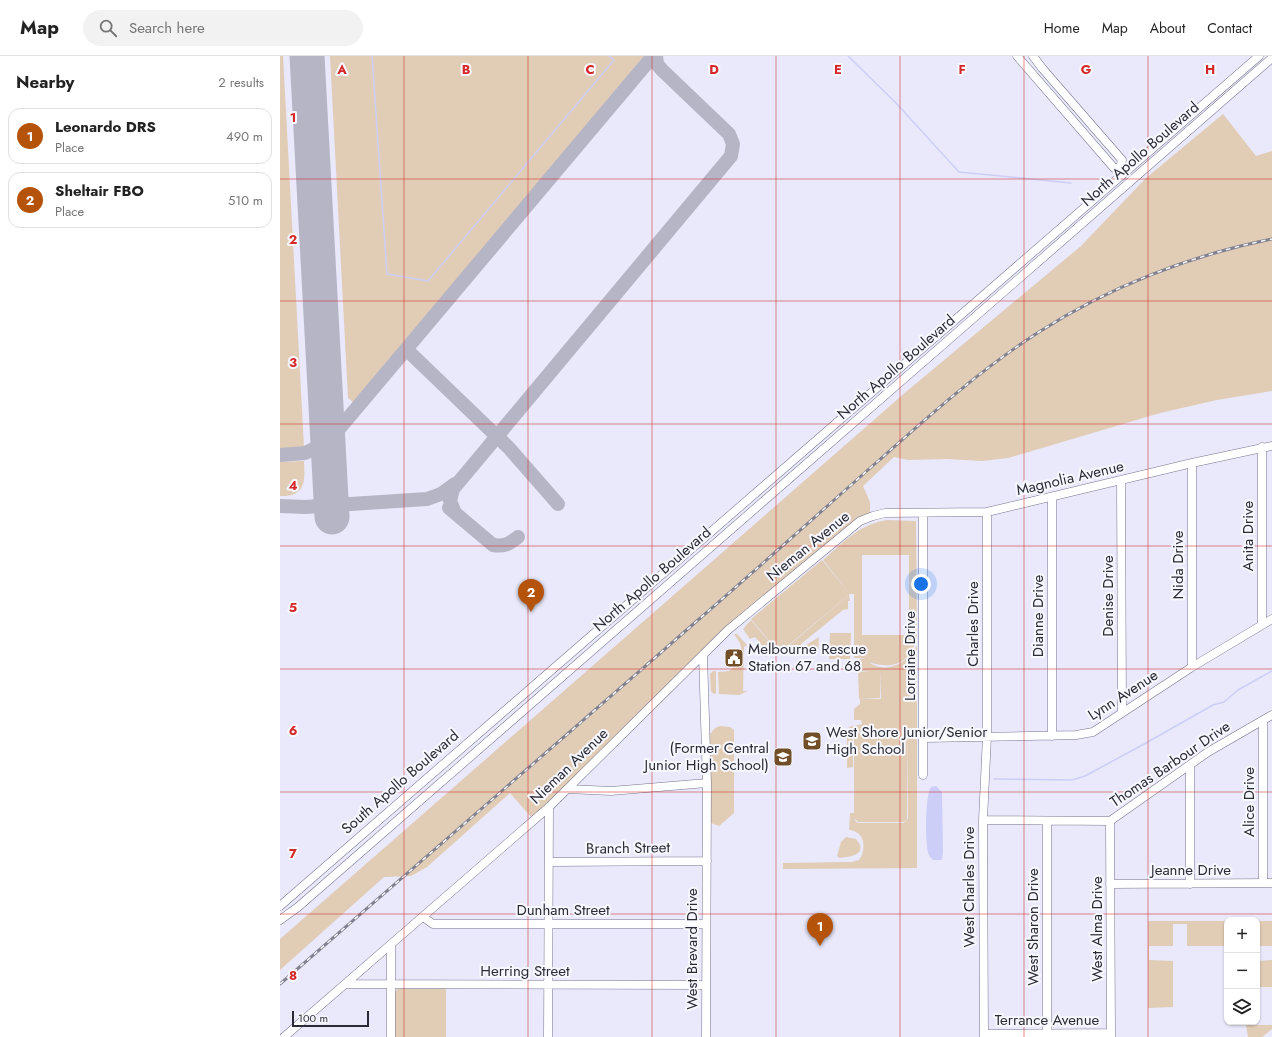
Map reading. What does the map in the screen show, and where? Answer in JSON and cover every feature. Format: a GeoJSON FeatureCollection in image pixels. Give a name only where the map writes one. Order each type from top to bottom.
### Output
{"type":"FeatureCollection","features":[{"type":"Feature","properties":{"kind":"street"},"geometry":{"type":"LineString","coordinates":[[1017,56],[1114,168],[1122,171],[1130,181]]}},
{"type":"Feature","properties":{"kind":"street"},"geometry":{"type":"LineString","coordinates":[[1033,56],[1122,160],[1122,171]]}},
{"type":"Feature","properties":{"kind":"street","name":"North Apollo Boulevard"},"geometry":{"type":"LineString","coordinates":[[540,680],[1122,171],[1258,56]]}},
{"type":"Feature","properties":{"kind":"street","name":"North Apollo Boulevard"},"geometry":{"type":"LineString","coordinates":[[538,696],[1272,58]]}},
{"type":"Feature","properties":{"kind":"street"},"geometry":{"type":"LineString","coordinates":[[1073,122],[1082,113]]}},
{"type":"Feature","properties":{"kind":"street","name":"Magnolia Avenue"},"geometry":{"type":"LineString","coordinates":[[872,516],[884,514],[986,512],[1192,463],[1272,446]]}},
{"type":"Feature","properties":{"kind":"street","name":"Anita Drive"},"geometry":{"type":"LineString","coordinates":[[1262,447],[1262,625]]}},
{"type":"Feature","properties":{"kind":"street","name":"Nida Drive"},"geometry":{"type":"LineString","coordinates":[[1192,463],[1192,667]]}},
{"type":"Feature","properties":{"kind":"street","name":"Denise Drive"},"geometry":{"type":"LineString","coordinates":[[1121,480],[1122,712]]}},
{"type":"Feature","properties":{"kind":"street","name":"Dianne Drive"},"geometry":{"type":"LineString","coordinates":[[1052,497],[1052,736]]}},
{"type":"Feature","properties":{"kind":"street","name":"Charles Drive"},"geometry":{"type":"LineString","coordinates":[[986,512],[987,736]]}},
{"type":"Feature","properties":{"kind":"street","name":"Lorraine Drive"},"geometry":{"type":"LineString","coordinates":[[923,513],[923,775]]}},
{"type":"Feature","properties":{"kind":"street","name":"Nieman Avenue"},"geometry":{"type":"LineString","coordinates":[[284,1037],[549,807],[728,630],[847,530],[860,521],[872,516]]}},
{"type":"Feature","properties":{"kind":"street","name":"Lynn Avenue"},"geometry":{"type":"LineString","coordinates":[[924,738],[1052,736],[1076,735],[1093,732],[1192,667],[1272,619]]}},
{"type":"Feature","properties":{"kind":"street","name":"West Brevard Drive"},"geometry":{"type":"LineString","coordinates":[[704,655],[707,783],[705,985],[706,1037]]}},
{"type":"Feature","properties":{"kind":"street","name":"South Apollo Boulevard"},"geometry":{"type":"LineString","coordinates":[[280,906],[540,680]]}},
{"type":"Feature","properties":{"kind":"street","name":"South Apollo Boulevard"},"geometry":{"type":"LineString","coordinates":[[280,920],[303,902],[538,696]]}},
{"type":"Feature","properties":{"kind":"street","name":"Thomas Barbour Drive"},"geometry":{"type":"LineString","coordinates":[[983,820],[1047,822],[1110,821],[1208,752],[1272,715]]}},
{"type":"Feature","properties":{"kind":"street","name":"Alice Drive"},"geometry":{"type":"LineString","coordinates":[[1263,721],[1268,883]]}},
{"type":"Feature","properties":{"kind":"street","name":"West Charles Drive"},"geometry":{"type":"LineString","coordinates":[[984,1035],[983,820],[987,736]]}},
{"type":"Feature","properties":{"kind":"street"},"geometry":{"type":"LineString","coordinates":[[1190,765],[1190,884]]}},
{"type":"Feature","properties":{"kind":"street"},"geometry":{"type":"LineString","coordinates":[[568,789],[611,791],[707,783]]}},
{"type":"Feature","properties":{"kind":"street"},"geometry":{"type":"LineString","coordinates":[[548,1037],[549,807]]}},
{"type":"Feature","properties":{"kind":"street","name":"West Alma Drive"},"geometry":{"type":"LineString","coordinates":[[1110,821],[1111,1035]]}},
{"type":"Feature","properties":{"kind":"street","name":"West Sharon Drive"},"geometry":{"type":"LineString","coordinates":[[1047,822],[1047,1033]]}},
{"type":"Feature","properties":{"kind":"street","name":"Branch Street"},"geometry":{"type":"LineString","coordinates":[[549,862],[707,861]]}},
{"type":"Feature","properties":{"kind":"street","name":"Jeanne Drive"},"geometry":{"type":"LineString","coordinates":[[1110,884],[1268,883]]}},
{"type":"Feature","properties":{"kind":"street","name":"Dunham Street"},"geometry":{"type":"LineString","coordinates":[[423,917],[434,924],[706,924]]}},
{"type":"Feature","properties":{"kind":"street"},"geometry":{"type":"LineString","coordinates":[[391,944],[391,1037]]}},
{"type":"Feature","properties":{"kind":"street","name":"Herring Street"},"geometry":{"type":"LineString","coordinates":[[345,984],[391,986],[548,984],[705,985]]}},
{"type":"Feature","properties":{"kind":"street","name":"Terrance Avenue"},"geometry":{"type":"LineString","coordinates":[[984,1035],[1047,1033],[1111,1035]]}},
{"type":"Feature","properties":{"kind":"shaded area"},"geometry":{"type":"Polygon","coordinates":[[[280,56],[283,56],[304,447],[301,451],[282,453],[280,452],[280,56]]]}},
{"type":"Feature","properties":{"kind":"shaded area"},"geometry":{"type":"Polygon","coordinates":[[[330,56],[644,56],[359,399],[353,402],[348,398],[330,56]]]}},
{"type":"Feature","properties":{"kind":"shaded area"},"geometry":{"type":"Polygon","coordinates":[[[1223,114],[1256,156],[1272,151],[1272,391],[1217,400],[1160,413],[1008,458],[982,461],[947,459],[908,460],[894,457],[863,486],[870,502],[870,513],[845,528],[726,628],[532,818],[510,793],[427,867],[411,876],[384,877],[280,970],[280,939],[907,391],[1081,246],[1146,178],[1223,114]]]}},
{"type":"Feature","properties":{"kind":"shaded area"},"geometry":{"type":"Polygon","coordinates":[[[304,461],[304,481],[299,491],[289,496],[280,496],[280,462],[304,461]]]}},
{"type":"Feature","properties":{"kind":"shaded area"},"geometry":{"type":"Polygon","coordinates":[[[887,520],[916,521],[917,636],[906,659],[917,646],[917,868],[783,869],[783,863],[852,862],[859,860],[862,856],[864,846],[863,841],[858,834],[849,830],[850,813],[854,813],[854,737],[859,733],[904,732],[859,732],[853,737],[853,767],[847,768],[847,737],[849,737],[849,727],[862,724],[861,720],[854,720],[854,709],[860,704],[860,699],[881,699],[880,672],[880,698],[859,699],[858,672],[870,672],[858,671],[857,666],[861,665],[859,659],[865,658],[854,658],[854,594],[850,594],[823,560],[852,535],[868,526],[887,520]],[[862,555],[862,635],[909,635],[909,555],[862,555]],[[906,659],[893,665],[869,662],[879,667],[890,667],[906,659]],[[908,735],[907,819],[904,822],[858,822],[854,818],[856,822],[859,823],[904,823],[908,818],[908,735]]]}},
{"type":"Feature","properties":{"kind":"shaded area"},"geometry":{"type":"Polygon","coordinates":[[[822,560],[850,594],[779,653],[751,619],[822,560]]]}},
{"type":"Feature","properties":{"kind":"shaded area"},"geometry":{"type":"Polygon","coordinates":[[[849,595],[850,601],[848,601],[848,609],[843,610],[801,644],[803,647],[819,637],[818,651],[780,653],[849,595]]]}},
{"type":"Feature","properties":{"kind":"shaded area"},"geometry":{"type":"Polygon","coordinates":[[[751,620],[778,652],[768,653],[766,657],[763,654],[766,651],[755,637],[750,639],[743,629],[751,620]]]}},
{"type":"Feature","properties":{"kind":"shaded area"},"geometry":{"type":"Polygon","coordinates":[[[830,633],[851,633],[850,659],[829,659],[830,633]]]}},
{"type":"Feature","properties":{"kind":"shaded area"},"geometry":{"type":"Polygon","coordinates":[[[734,634],[737,634],[747,645],[744,647],[743,691],[748,691],[739,695],[719,694],[718,672],[729,671],[743,659],[740,643],[734,634]]]}},
{"type":"Feature","properties":{"kind":"shaded area"},"geometry":{"type":"Polygon","coordinates":[[[713,671],[716,671],[716,693],[714,694],[711,691],[710,674],[713,671]]]}},
{"type":"Feature","properties":{"kind":"shaded area"},"geometry":{"type":"Polygon","coordinates":[[[720,726],[730,727],[734,730],[734,813],[719,826],[711,823],[710,734],[715,728],[720,726]]]}},
{"type":"Feature","properties":{"kind":"shaded area"},"geometry":{"type":"Polygon","coordinates":[[[846,837],[856,839],[861,848],[857,854],[853,856],[840,858],[837,856],[841,842],[846,837]]]}},
{"type":"Feature","properties":{"kind":"shaded area"},"geometry":{"type":"Polygon","coordinates":[[[1148,921],[1224,921],[1224,946],[1187,946],[1187,924],[1173,924],[1173,946],[1149,946],[1149,960],[1173,961],[1173,1007],[1148,1008],[1148,921]]]}},
{"type":"Feature","properties":{"kind":"shaded area"},"geometry":{"type":"Polygon","coordinates":[[[1260,921],[1272,921],[1272,946],[1260,946],[1260,921]]]}},
{"type":"Feature","properties":{"kind":"shaded area"},"geometry":{"type":"Polygon","coordinates":[[[1272,960],[1272,987],[1260,987],[1260,961],[1272,960]]]}},
{"type":"Feature","properties":{"kind":"shaded area"},"geometry":{"type":"Polygon","coordinates":[[[398,988],[446,988],[446,1037],[395,1037],[395,992],[398,988]]]}},
{"type":"Feature","properties":{"kind":"shaded area"},"geometry":{"type":"Polygon","coordinates":[[[1246,1025],[1272,1025],[1272,1029],[1262,1037],[1248,1037],[1246,1025]]]}},
{"type":"Feature","properties":{"kind":"water"},"geometry":{"type":"Polygon","coordinates":[[[936,786],[942,792],[942,860],[933,860],[930,857],[926,839],[926,819],[929,792],[931,787],[936,786]]]}},
{"type":"Feature","properties":{"kind":"waterway"},"geometry":{"type":"LineString","coordinates":[[372,56],[387,274],[428,281],[614,60],[609,56]]}},
{"type":"Feature","properties":{"kind":"waterway"},"geometry":{"type":"LineString","coordinates":[[848,56],[896,103],[959,172],[1071,183]]}},
{"type":"Feature","properties":{"kind":"waterway"},"geometry":{"type":"LineString","coordinates":[[994,779],[1072,780],[1085,776],[1213,705],[1224,702],[1238,690],[1272,671]]}},
{"type":"Feature","properties":{"kind":"taxiway"},"geometry":{"type":"LineString","coordinates":[[280,455],[305,453],[328,442],[653,56]]}},
{"type":"Feature","properties":{"kind":"taxiway"},"geometry":{"type":"LineString","coordinates":[[455,513],[450,501],[453,489],[731,156],[733,144],[729,134],[662,70],[657,64],[656,56]]}},
{"type":"Feature","properties":{"kind":"taxiway"},"geometry":{"type":"LineString","coordinates":[[406,349],[509,448],[558,504]]}},
{"type":"Feature","properties":{"kind":"taxiway"},"geometry":{"type":"LineString","coordinates":[[280,506],[305,507],[427,499],[441,494],[455,484]]}},
{"type":"Feature","properties":{"kind":"taxiway"},"geometry":{"type":"LineString","coordinates":[[449,508],[493,545],[500,546],[518,537]]}},
{"type":"Feature","properties":{"kind":"runway"},"geometry":{"type":"LineString","coordinates":[[307,56],[332,517]]}},
{"type":"Feature","properties":{"kind":"railway"},"geometry":{"type":"LineString","coordinates":[[280,984],[916,427],[997,361],[1039,332],[1066,316],[1122,287],[1211,254],[1272,239]]}},
{"type":"Feature","properties":{"kind":"place","name":"Sheltair FBO"},"geometry":{"type":"Point","coordinates":[531,612]}},
{"type":"Feature","properties":{"kind":"place","name":"Melbourne Rescue Station 67 and 68"},"geometry":{"type":"Point","coordinates":[734,658]}},
{"type":"Feature","properties":{"kind":"place","name":"West Shore Junior/Senior High School"},"geometry":{"type":"Point","coordinates":[812,741]}},
{"type":"Feature","properties":{"kind":"place","name":"(Former Central Junior High School)"},"geometry":{"type":"Point","coordinates":[783,757]}},
{"type":"Feature","properties":{"kind":"place","name":"Leonardo DRS"},"geometry":{"type":"Point","coordinates":[820,946]}}]}
